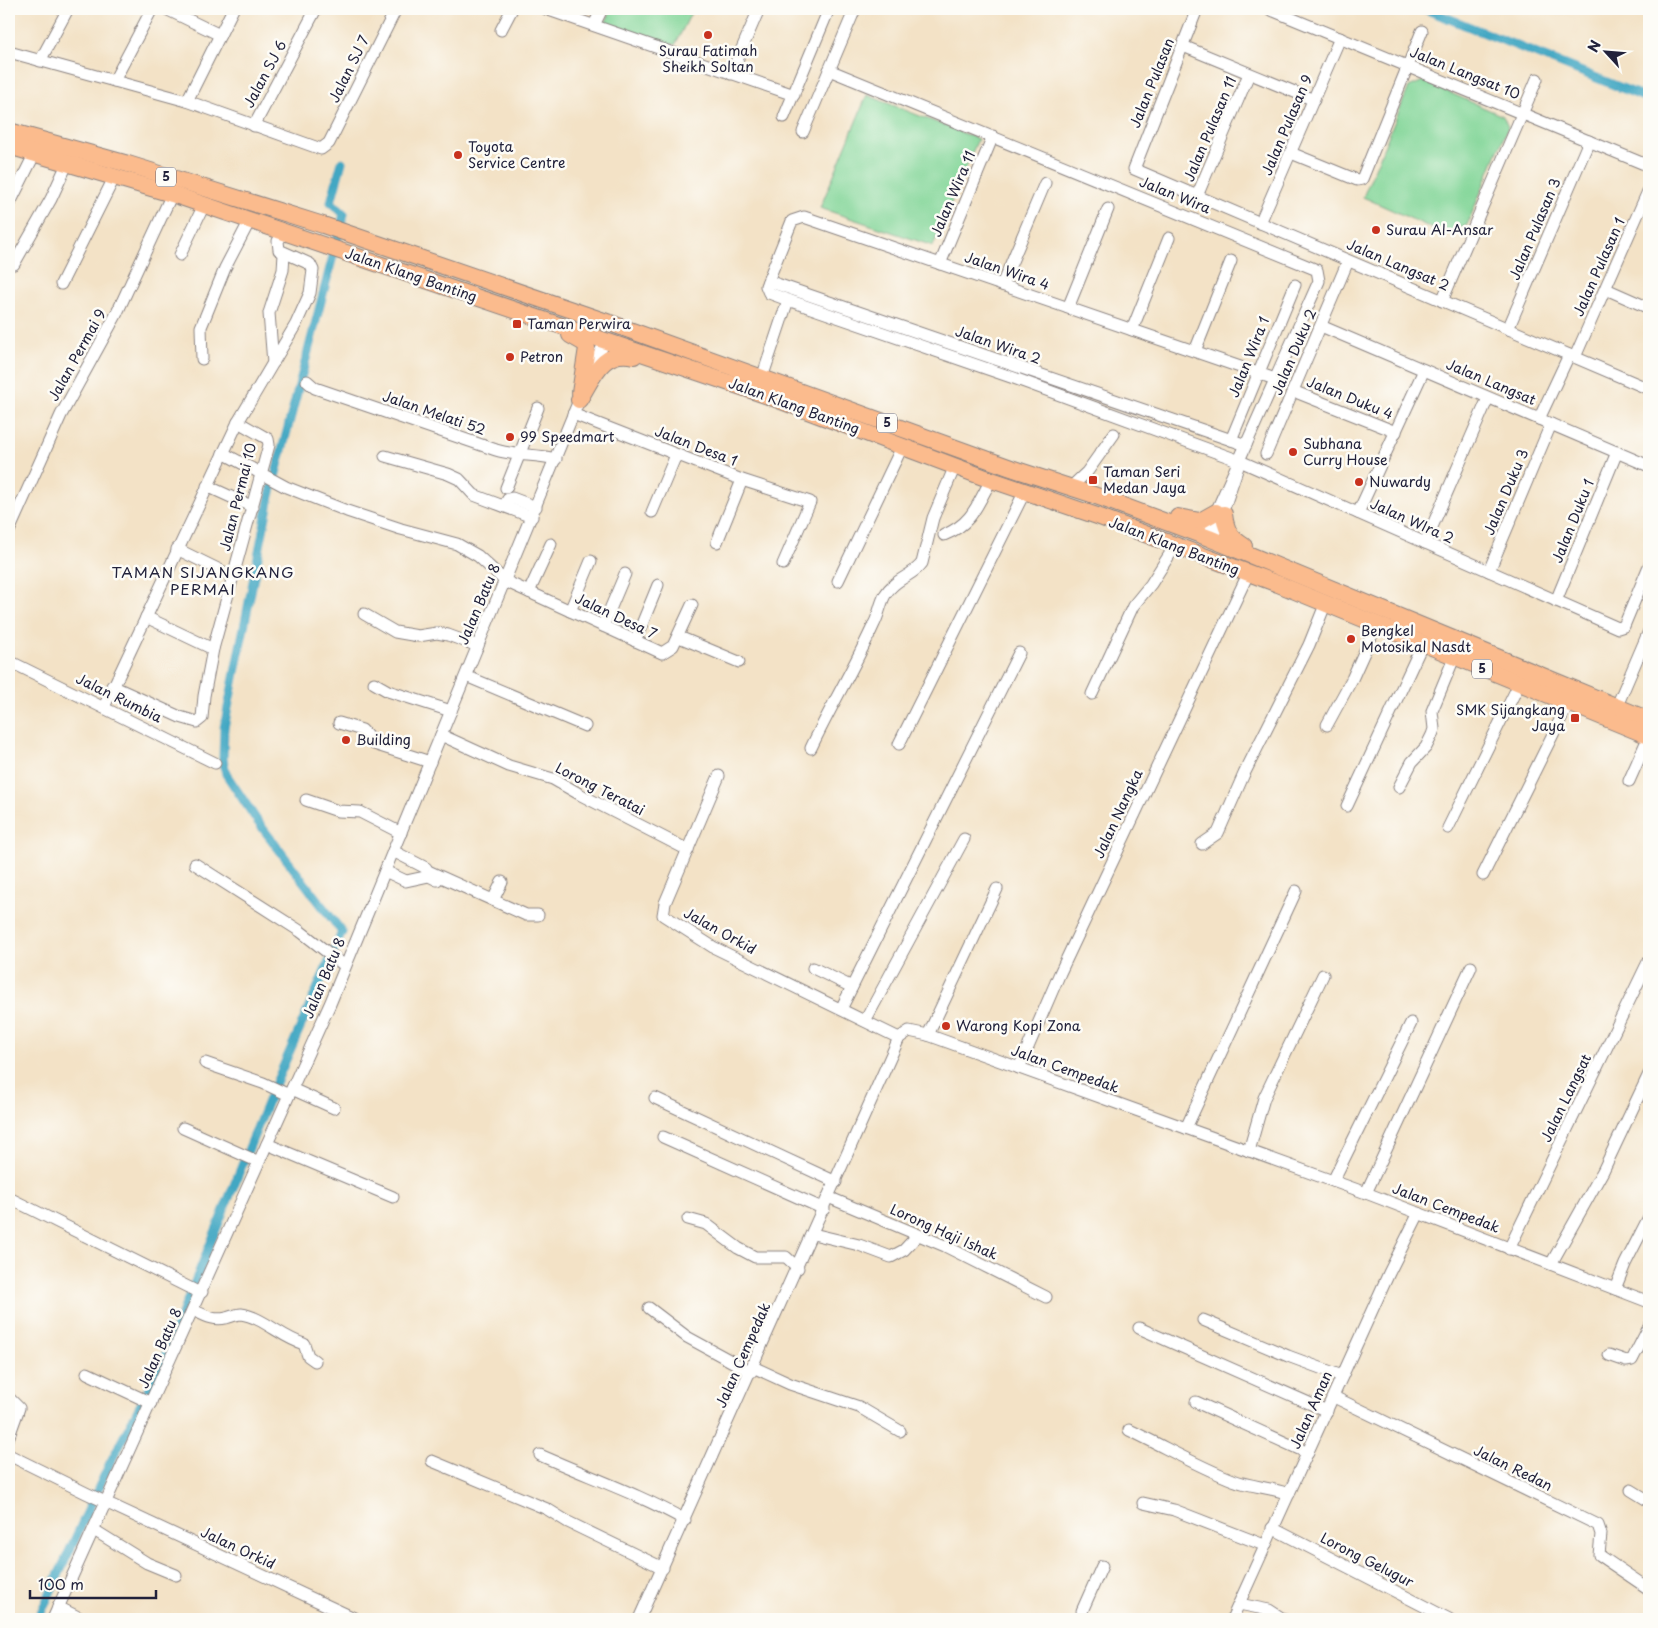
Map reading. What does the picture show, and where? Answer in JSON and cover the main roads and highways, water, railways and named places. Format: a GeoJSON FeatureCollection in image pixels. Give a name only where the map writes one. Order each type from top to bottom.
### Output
{"type":"FeatureCollection","features":[{"type":"Feature","properties":{"kind":"highway","name":"Jalan Klang Banting"},"geometry":{"type":"LineString","coordinates":[[9,131],[128,164],[323,225],[717,361],[1091,494],[1209,538],[1616,708],[1649,720]]}},
{"type":"Feature","properties":{"kind":"highway","name":"Jalan Klang Banting"},"geometry":{"type":"LineString","coordinates":[[9,146],[172,194],[249,222],[318,243],[718,379],[991,480],[1100,517],[1278,584],[1422,645],[1649,736]]}},
{"type":"Feature","properties":{"kind":"highway"},"geometry":{"type":"LineString","coordinates":[[500,306],[584,342],[587,348],[587,356],[576,407],[604,361],[620,353],[718,379]]}},
{"type":"Feature","properties":{"kind":"highway"},"geometry":{"type":"LineString","coordinates":[[565,308],[569,315],[595,325],[602,332],[605,341],[615,335],[627,336],[686,356],[717,361]]}},
{"type":"Feature","properties":{"kind":"highway"},"geometry":{"type":"LineString","coordinates":[[1091,494],[1139,504],[1192,521],[1200,521],[1220,513],[1226,529],[1232,538],[1307,578]]}},
{"type":"Feature","properties":{"kind":"highway"},"geometry":{"type":"LineString","coordinates":[[1100,517],[1194,544],[1209,538],[1214,552],[1278,584]]}},
{"type":"Feature","properties":{"kind":"waterway"},"geometry":{"type":"LineString","coordinates":[[1425,9],[1649,99]]}},
{"type":"Feature","properties":{"kind":"waterway"},"geometry":{"type":"LineString","coordinates":[[38,1619],[110,1463],[161,1366],[268,1101],[342,932],[258,822],[226,774],[223,759],[224,728],[270,496],[344,214],[331,202],[342,162]]}},
{"type":"Feature","properties":{"kind":"place","name":"Surau Fatimah Sheikh Soltan"},"geometry":{"type":"Point","coordinates":[708,35]}},
{"type":"Feature","properties":{"kind":"place","name":"Toyota Service Centre"},"geometry":{"type":"Point","coordinates":[458,155]}},
{"type":"Feature","properties":{"kind":"place","name":"Surau Al-Ansar"},"geometry":{"type":"Point","coordinates":[1376,230]}},
{"type":"Feature","properties":{"kind":"place","name":"Taman Perwira"},"geometry":{"type":"Point","coordinates":[517,324]}},
{"type":"Feature","properties":{"kind":"place","name":"Petron"},"geometry":{"type":"Point","coordinates":[510,357]}},
{"type":"Feature","properties":{"kind":"place","name":"99 Speedmart"},"geometry":{"type":"Point","coordinates":[510,437]}},
{"type":"Feature","properties":{"kind":"place","name":"Subhana Curry House"},"geometry":{"type":"Point","coordinates":[1293,452]}},
{"type":"Feature","properties":{"kind":"place","name":"Taman Seri Medan Jaya"},"geometry":{"type":"Point","coordinates":[1093,480]}},
{"type":"Feature","properties":{"kind":"place","name":"Nuwardy"},"geometry":{"type":"Point","coordinates":[1359,482]}},
{"type":"Feature","properties":{"kind":"place","name":"Bengkel Motosikal Nasdt"},"geometry":{"type":"Point","coordinates":[1351,639]}},
{"type":"Feature","properties":{"kind":"place","name":"SMK Sijangkang Jaya"},"geometry":{"type":"Point","coordinates":[1575,718]}},
{"type":"Feature","properties":{"kind":"place","name":"Building"},"geometry":{"type":"Point","coordinates":[346,740]}},
{"type":"Feature","properties":{"kind":"place","name":"Warong Kopi Zona"},"geometry":{"type":"Point","coordinates":[946,1026]}},
{"type":"Feature","properties":{"kind":"district","name":"TAMAN SIJANGKANG PERMAI"},"geometry":{"type":"Point","coordinates":[203,582]}}]}
